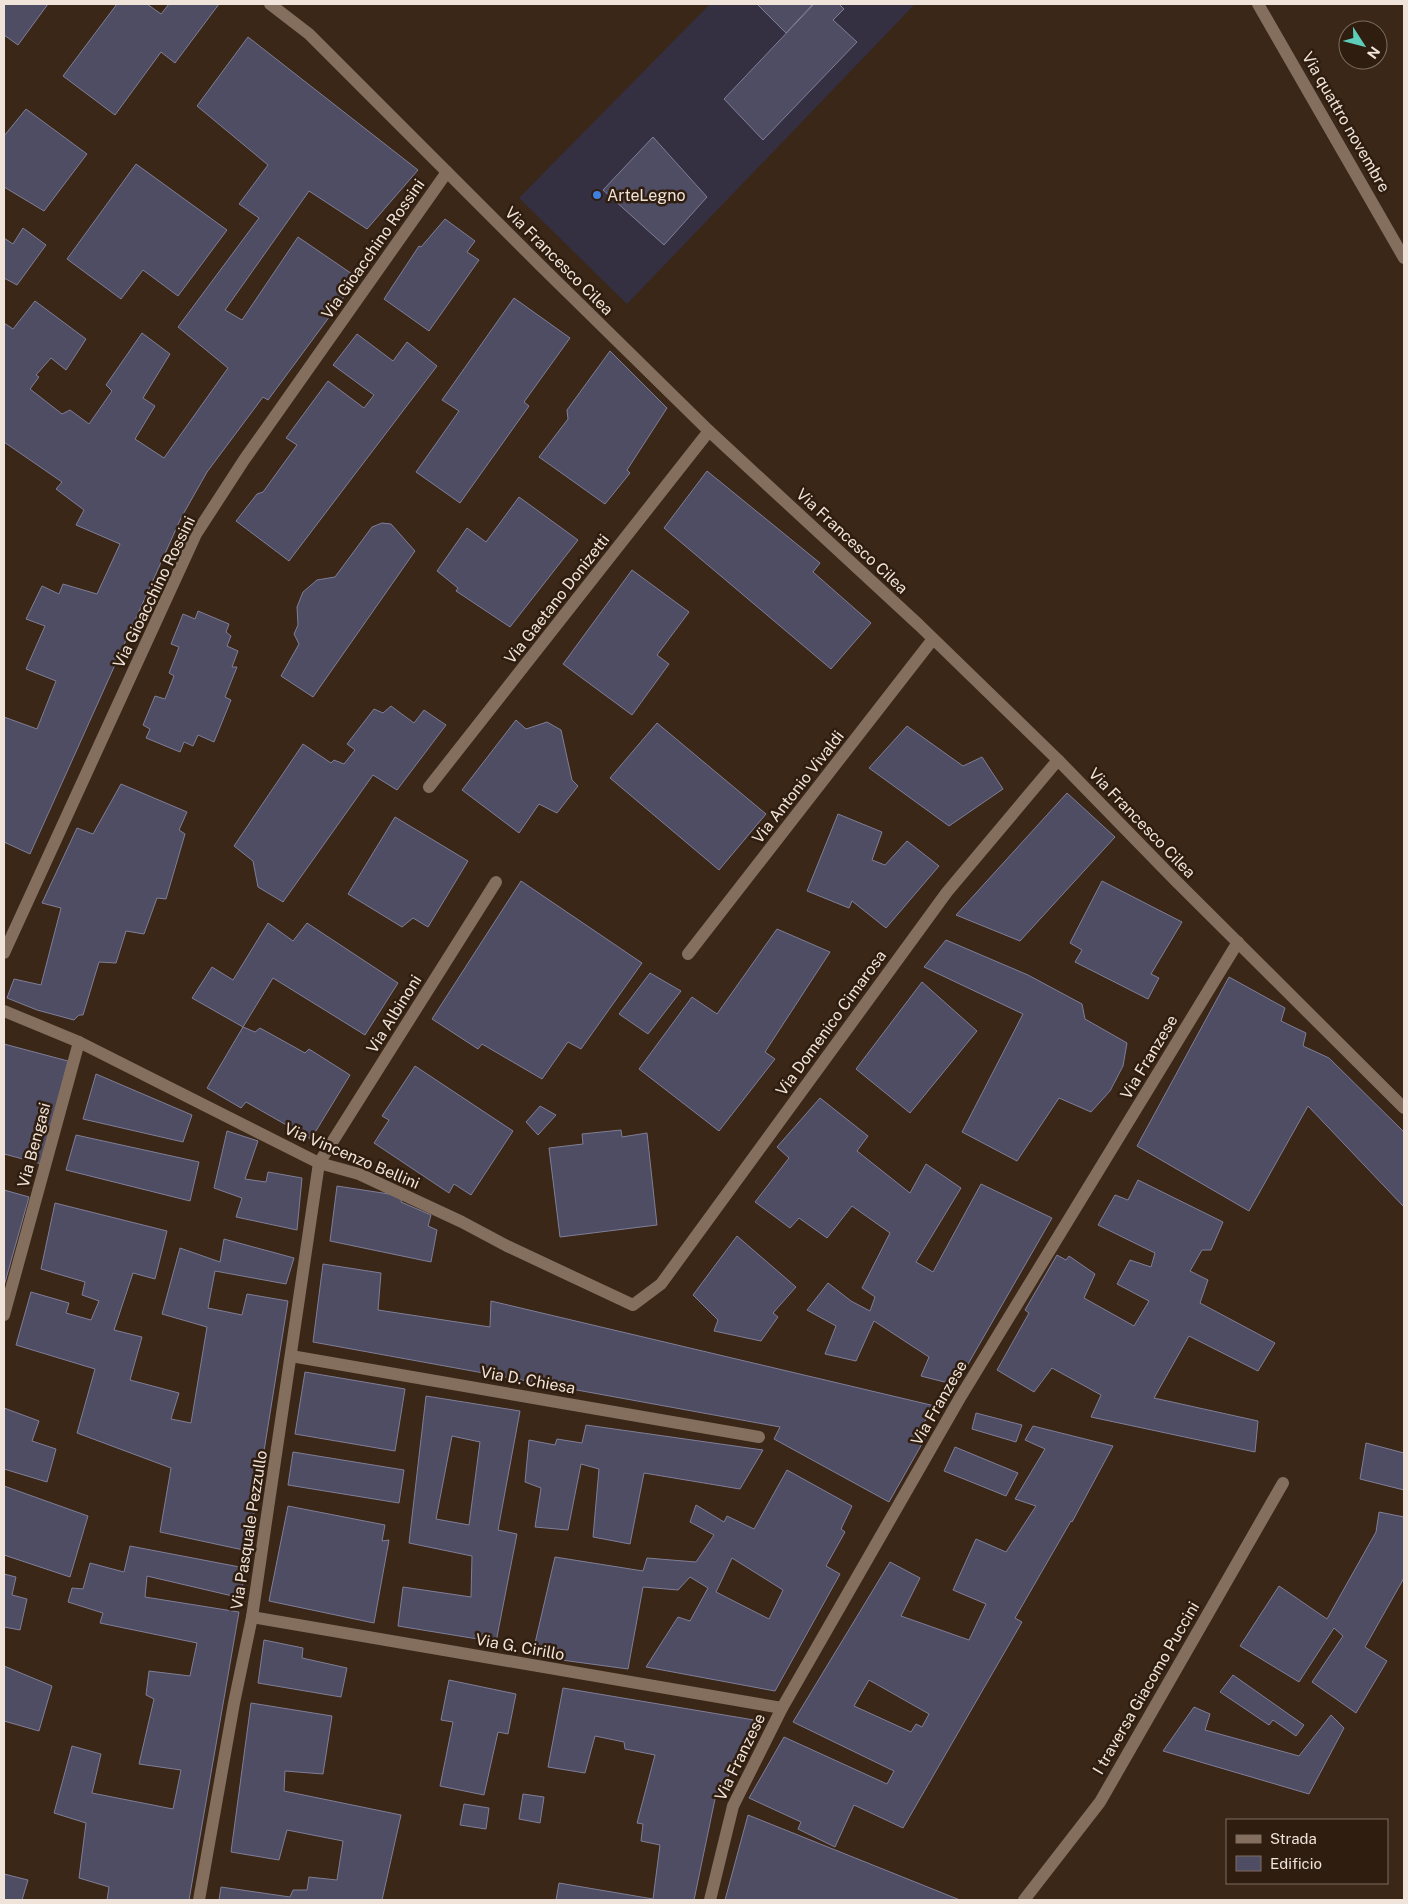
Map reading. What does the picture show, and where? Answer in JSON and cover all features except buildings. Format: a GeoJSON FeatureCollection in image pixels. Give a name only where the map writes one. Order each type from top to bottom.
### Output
{"type":"FeatureCollection","features":[{"type":"Feature","properties":{"kind":"street","name":"Via Francesco Cilea"},"geometry":{"type":"LineString","coordinates":[[270,4],[309,34],[709,431],[933,639],[1058,760],[1404,1108]]}},
{"type":"Feature","properties":{"kind":"street","name":"Via quattro novembre"},"geometry":{"type":"LineString","coordinates":[[1258,4],[1404,258]]}},
{"type":"Feature","properties":{"kind":"street","name":"Via Gioacchino Rossini"},"geometry":{"type":"LineString","coordinates":[[4,952],[196,534],[244,460],[447,172]]}},
{"type":"Feature","properties":{"kind":"street","name":"Via Gaetano Donizetti"},"geometry":{"type":"LineString","coordinates":[[429,787],[709,431]]}},
{"type":"Feature","properties":{"kind":"street","name":"Via Antonio Vivaldi"},"geometry":{"type":"LineString","coordinates":[[688,954],[933,639]]}},
{"type":"Feature","properties":{"kind":"street","name":"Via Domenico Cimarosa"},"geometry":{"type":"LineString","coordinates":[[633,1306],[661,1284],[947,892],[1058,760]]}},
{"type":"Feature","properties":{"kind":"street","name":"Via Albinoni"},"geometry":{"type":"LineString","coordinates":[[319,1163],[496,882]]}},
{"type":"Feature","properties":{"kind":"street","name":"Via Franzese"},"geometry":{"type":"LineString","coordinates":[[710,1900],[733,1806],[782,1708],[962,1396],[1238,942]]}},
{"type":"Feature","properties":{"kind":"street","name":"Via Vincenzo Bellini"},"geometry":{"type":"LineString","coordinates":[[4,1011],[79,1042],[319,1163],[359,1174],[633,1306]]}},
{"type":"Feature","properties":{"kind":"street","name":"Via Bengasi"},"geometry":{"type":"LineString","coordinates":[[4,1315],[79,1042]]}},
{"type":"Feature","properties":{"kind":"street","name":"Via Pasquale Pezzullo"},"geometry":{"type":"LineString","coordinates":[[199,1900],[234,1703],[252,1617],[319,1163]]}},
{"type":"Feature","properties":{"kind":"street","name":"Via D. Chiesa"},"geometry":{"type":"LineString","coordinates":[[291,1356],[759,1437]]}},
{"type":"Feature","properties":{"kind":"street","name":"I traversa Giacomo Puccini"},"geometry":{"type":"LineString","coordinates":[[1024,1900],[1100,1802],[1283,1483]]}},
{"type":"Feature","properties":{"kind":"street","name":"Via G. Cirillo"},"geometry":{"type":"LineString","coordinates":[[252,1617],[782,1708]]}},
{"type":"Feature","properties":{"kind":"shaded area"},"geometry":{"type":"Polygon","coordinates":[[[710,4],[915,4],[627,304],[519,198],[710,4]]]}},
{"type":"Feature","properties":{"kind":"place","name":"ArteLegno"},"geometry":{"type":"Point","coordinates":[597,195]}}]}
